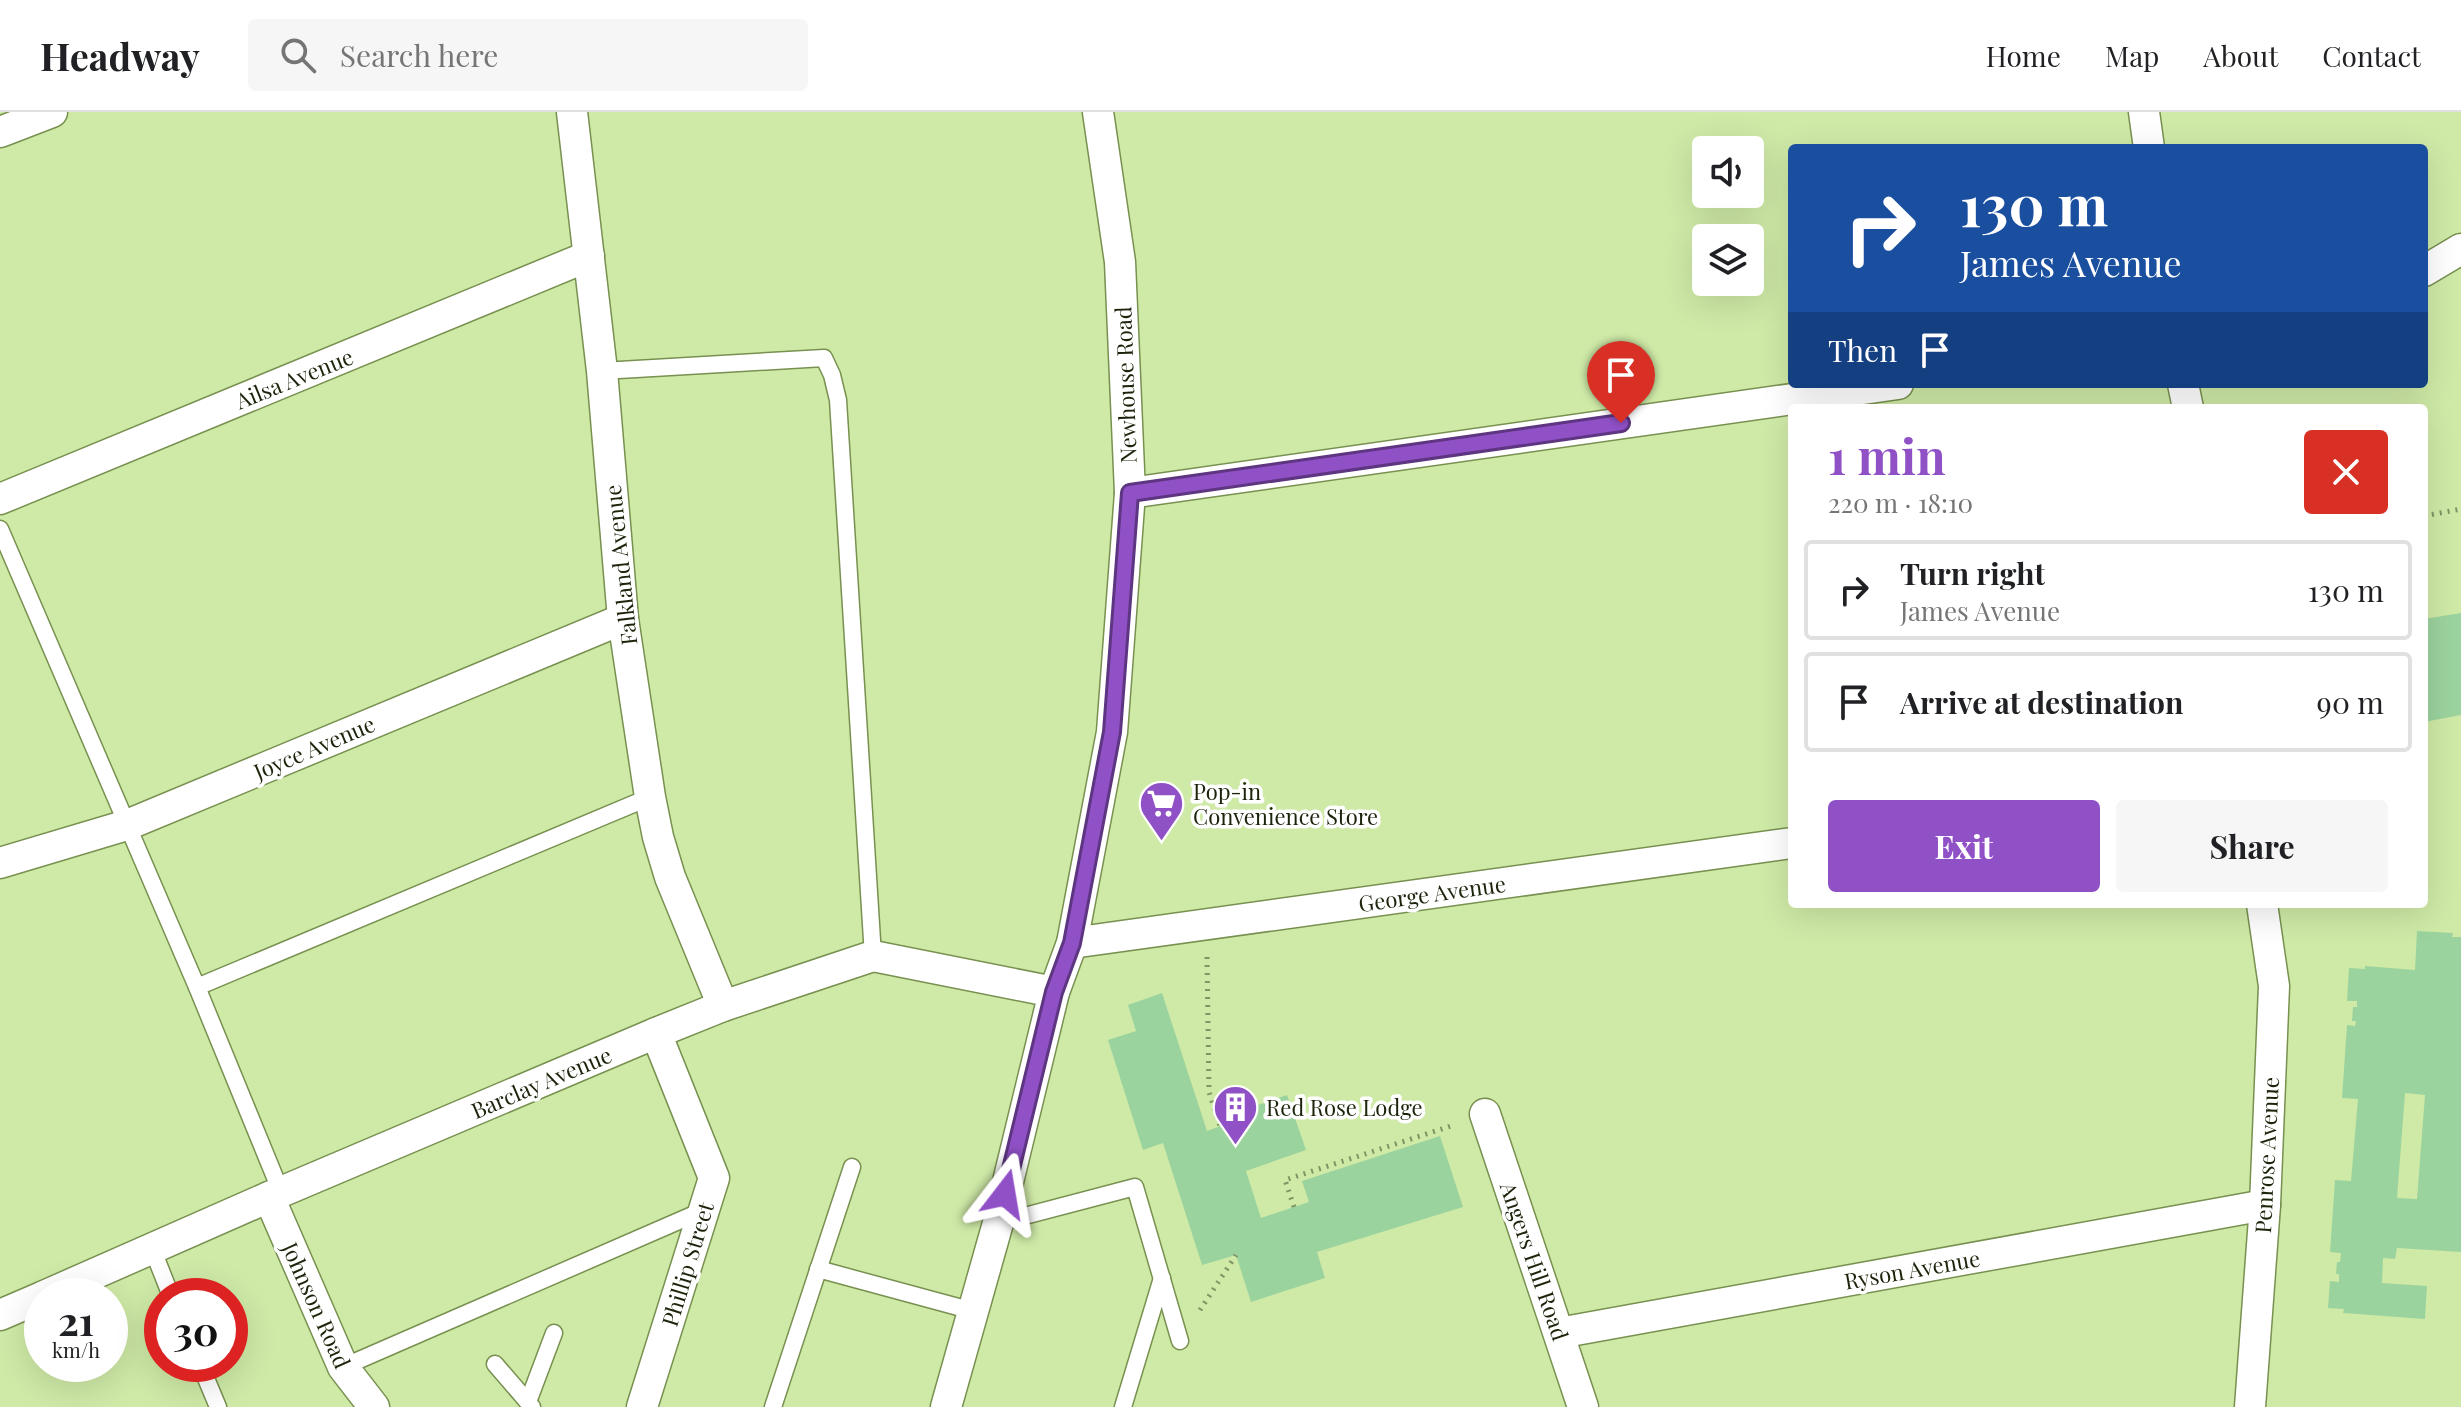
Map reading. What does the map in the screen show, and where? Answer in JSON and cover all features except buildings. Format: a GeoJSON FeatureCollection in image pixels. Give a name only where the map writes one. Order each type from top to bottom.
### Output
{"type":"FeatureCollection","features":[{"type":"Feature","properties":{"kind":"street"},"geometry":{"type":"LineString","coordinates":[[0,132],[52,112]]}},
{"type":"Feature","properties":{"kind":"street","name":"Falkland Avenue"},"geometry":{"type":"LineString","coordinates":[[572,112],[602,371],[623,619],[650,797],[670,877],[723,1006]]}},
{"type":"Feature","properties":{"kind":"street","name":"Newhouse Road"},"geometry":{"type":"LineString","coordinates":[[946,1407],[998,1223],[1054,992],[1072,943],[1112,732],[1130,493],[1120,262],[1098,112]]}},
{"type":"Feature","properties":{"kind":"street"},"geometry":{"type":"LineString","coordinates":[[2144,112],[2148,144]]}},
{"type":"Feature","properties":{"kind":"street"},"geometry":{"type":"LineString","coordinates":[[2428,269],[2461,249]]}},
{"type":"Feature","properties":{"kind":"street","name":"Ailsa Avenue"},"geometry":{"type":"LineString","coordinates":[[0,499],[589,256]]}},
{"type":"Feature","properties":{"kind":"street"},"geometry":{"type":"LineString","coordinates":[[1130,493],[1870,388]]}},
{"type":"Feature","properties":{"kind":"street","name":"Joyce Avenue"},"geometry":{"type":"LineString","coordinates":[[0,863],[127,825],[623,619]]}},
{"type":"Feature","properties":{"kind":"street","name":"George Avenue"},"geometry":{"type":"LineString","coordinates":[[1072,943],[1788,844]]}},
{"type":"Feature","properties":{"kind":"street","name":"Penrose Avenue"},"geometry":{"type":"LineString","coordinates":[[2250,1407],[2265,1205],[2274,986],[2263,908]]}},
{"type":"Feature","properties":{"kind":"street","name":"Barclay Avenue"},"geometry":{"type":"LineString","coordinates":[[84,1278],[656,1033],[723,1006],[873,956],[1054,992]]}},
{"type":"Feature","properties":{"kind":"street","name":"Phillip Street"},"geometry":{"type":"LineString","coordinates":[[642,1407],[714,1178],[656,1033]]}},
{"type":"Feature","properties":{"kind":"street","name":"Angers Hill Road"},"geometry":{"type":"LineString","coordinates":[[1485,1114],[1583,1407]]}},
{"type":"Feature","properties":{"kind":"street","name":"Johnson Road"},"geometry":{"type":"LineString","coordinates":[[275,1195],[343,1367],[374,1407]]}},
{"type":"Feature","properties":{"kind":"street","name":"Ryson Avenue"},"geometry":{"type":"LineString","coordinates":[[1559,1333],[2265,1205]]}},
{"type":"Feature","properties":{"kind":"street","name":"Barclay Avenue"},"geometry":{"type":"LineString","coordinates":[[0,1315],[24,1304]]}},
{"type":"Feature","properties":{"kind":"lane"},"geometry":{"type":"LineString","coordinates":[[602,371],[824,358],[832,375],[838,400],[873,956]]}},
{"type":"Feature","properties":{"kind":"lane"},"geometry":{"type":"LineString","coordinates":[[0,529],[197,987],[275,1195]]}},
{"type":"Feature","properties":{"kind":"lane"},"geometry":{"type":"LineString","coordinates":[[197,987],[650,797]]}},
{"type":"Feature","properties":{"kind":"lane"},"geometry":{"type":"LineString","coordinates":[[773,1407],[852,1167]]}},
{"type":"Feature","properties":{"kind":"lane"},"geometry":{"type":"LineString","coordinates":[[998,1223],[1135,1187],[1180,1341]]}},
{"type":"Feature","properties":{"kind":"lane"},"geometry":{"type":"LineString","coordinates":[[343,1367],[704,1210]]}},
{"type":"Feature","properties":{"kind":"lane"},"geometry":{"type":"LineString","coordinates":[[152,1248],[164,1278]]}},
{"type":"Feature","properties":{"kind":"lane"},"geometry":{"type":"LineString","coordinates":[[818,1269],[973,1311]]}},
{"type":"Feature","properties":{"kind":"lane"},"geometry":{"type":"LineString","coordinates":[[1123,1407],[1162,1278]]}},
{"type":"Feature","properties":{"kind":"lane"},"geometry":{"type":"LineString","coordinates":[[530,1405],[554,1333]]}},
{"type":"Feature","properties":{"kind":"lane"},"geometry":{"type":"LineString","coordinates":[[495,1364],[530,1405]]}},
{"type":"Feature","properties":{"kind":"lane"},"geometry":{"type":"LineString","coordinates":[[208,1382],[218,1407]]}},
{"type":"Feature","properties":{"kind":"path"},"geometry":{"type":"LineString","coordinates":[[2428,515],[2461,509]]}},
{"type":"Feature","properties":{"kind":"path"},"geometry":{"type":"LineString","coordinates":[[1206,924],[1209,1092],[1220,1126]]}},
{"type":"Feature","properties":{"kind":"path"},"geometry":{"type":"LineString","coordinates":[[1294,1207],[1285,1180],[1485,1114]]}},
{"type":"Feature","properties":{"kind":"path"},"geometry":{"type":"LineString","coordinates":[[1180,1341],[1236,1255]]}},
{"type":"Feature","properties":{"kind":"place","name":"Pop-in Convenience Store"},"geometry":{"type":"Point","coordinates":[1162,843]}},
{"type":"Feature","properties":{"kind":"place","name":"Red Rose Lodge"},"geometry":{"type":"Point","coordinates":[1235,1146]}},
{"type":"Feature","properties":{"kind":"route"},"geometry":{"type":"LineString","coordinates":[[1005,1194],[1054,992],[1072,943],[1112,732],[1130,493],[1621,423]]}}]}
